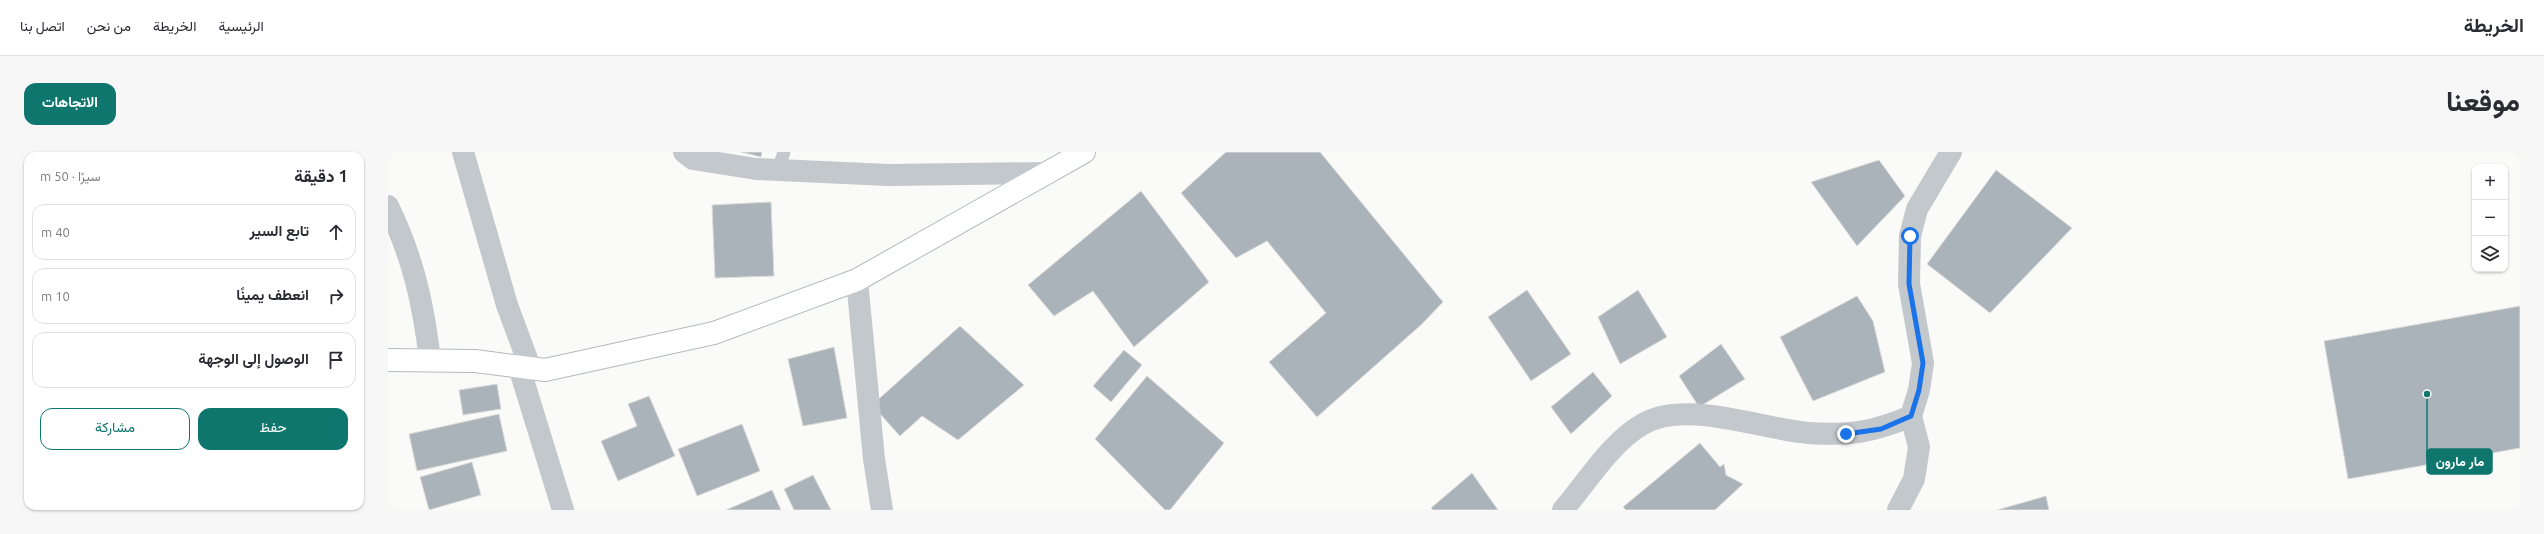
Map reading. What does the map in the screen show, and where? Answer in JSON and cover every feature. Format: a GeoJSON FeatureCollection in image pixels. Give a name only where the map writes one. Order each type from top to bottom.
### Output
{"type":"FeatureCollection","features":[{"type":"Feature","properties":{"kind":"street"},"geometry":{"type":"LineString","coordinates":[[463,152],[507,305],[563,510]]}},
{"type":"Feature","properties":{"kind":"street"},"geometry":{"type":"LineString","coordinates":[[684,152],[693,159],[781,161],[888,175],[1047,173]]}},
{"type":"Feature","properties":{"kind":"street"},"geometry":{"type":"LineString","coordinates":[[388,360],[475,361],[545,370],[714,334],[857,280],[1084,152]]}},
{"type":"Feature","properties":{"kind":"street"},"geometry":{"type":"LineString","coordinates":[[1898,510],[1914,479],[1919,447],[1911,416],[1919,390],[1923,363],[1909,284],[1910,236],[1917,209],[1951,152]]}},
{"type":"Feature","properties":{"kind":"street"},"geometry":{"type":"LineString","coordinates":[[388,206],[401,233],[416,274],[424,310],[430,361]]}},
{"type":"Feature","properties":{"kind":"street"},"geometry":{"type":"LineString","coordinates":[[857,280],[874,459],[882,510]]}},
{"type":"Feature","properties":{"kind":"street"},"geometry":{"type":"LineString","coordinates":[[1563,510],[1606,456],[1638,428],[1644,424],[1677,414],[1714,416],[1808,433],[1846,434],[1881,429],[1911,416]]}},
{"type":"Feature","properties":{"kind":"building"},"geometry":{"type":"Polygon","coordinates":[[[741,152],[762,152],[761,157],[741,152]]]}},
{"type":"Feature","properties":{"kind":"building"},"geometry":{"type":"Polygon","coordinates":[[[1226,152],[1320,152],[1443,302],[1422,324],[1317,417],[1269,362],[1326,313],[1267,241],[1236,258],[1181,193],[1226,152]]]}},
{"type":"Feature","properties":{"kind":"building"},"geometry":{"type":"Polygon","coordinates":[[[1879,160],[1905,196],[1857,246],[1811,182],[1879,160]]]}},
{"type":"Feature","properties":{"kind":"building"},"geometry":{"type":"Polygon","coordinates":[[[1996,170],[2072,228],[1990,313],[1927,264],[1996,170]]]}},
{"type":"Feature","properties":{"kind":"building"},"geometry":{"type":"Polygon","coordinates":[[[1141,191],[1209,282],[1134,347],[1093,291],[1054,316],[1028,285],[1141,191]]]}},
{"type":"Feature","properties":{"kind":"building"},"geometry":{"type":"Polygon","coordinates":[[[771,202],[774,276],[715,278],[712,205],[771,202]]]}},
{"type":"Feature","properties":{"kind":"building"},"geometry":{"type":"Polygon","coordinates":[[[1527,290],[1571,354],[1531,381],[1488,317],[1527,290]]]}},
{"type":"Feature","properties":{"kind":"building"},"geometry":{"type":"Polygon","coordinates":[[[1638,290],[1667,337],[1620,364],[1598,317],[1638,290]]]}},
{"type":"Feature","properties":{"kind":"building"},"geometry":{"type":"Polygon","coordinates":[[[1857,296],[1873,321],[1885,372],[1813,401],[1780,337],[1857,296]]]}},
{"type":"Feature","properties":{"kind":"building"},"geometry":{"type":"Polygon","coordinates":[[[2520,306],[2520,448],[2348,479],[2324,341],[2520,306]]]}},
{"type":"Feature","properties":{"kind":"building"},"geometry":{"type":"Polygon","coordinates":[[[960,326],[1024,385],[958,440],[922,416],[900,436],[872,405],[960,326]]]}},
{"type":"Feature","properties":{"kind":"building"},"geometry":{"type":"Polygon","coordinates":[[[1721,344],[1745,379],[1699,407],[1679,376],[1721,344]]]}},
{"type":"Feature","properties":{"kind":"building"},"geometry":{"type":"Polygon","coordinates":[[[834,347],[847,418],[803,426],[788,359],[834,347]]]}},
{"type":"Feature","properties":{"kind":"building"},"geometry":{"type":"Polygon","coordinates":[[[1124,350],[1142,365],[1111,402],[1093,386],[1124,350]]]}},
{"type":"Feature","properties":{"kind":"building"},"geometry":{"type":"Polygon","coordinates":[[[1593,372],[1612,396],[1571,434],[1551,407],[1593,372]]]}},
{"type":"Feature","properties":{"kind":"building"},"geometry":{"type":"Polygon","coordinates":[[[1147,376],[1224,443],[1170,510],[1165,510],[1095,439],[1147,376]]]}},
{"type":"Feature","properties":{"kind":"building"},"geometry":{"type":"Polygon","coordinates":[[[497,384],[501,409],[463,415],[459,390],[497,384]]]}},
{"type":"Feature","properties":{"kind":"building"},"geometry":{"type":"Polygon","coordinates":[[[649,396],[675,456],[618,481],[601,441],[637,426],[628,404],[649,396]]]}},
{"type":"Feature","properties":{"kind":"building"},"geometry":{"type":"Polygon","coordinates":[[[499,414],[507,451],[417,471],[409,434],[499,414]]]}},
{"type":"Feature","properties":{"kind":"building"},"geometry":{"type":"Polygon","coordinates":[[[742,424],[760,471],[697,496],[678,449],[742,424]]]}},
{"type":"Feature","properties":{"kind":"building"},"geometry":{"type":"Polygon","coordinates":[[[1700,443],[1720,467],[1724,464],[1726,475],[1743,484],[1715,510],[1626,510],[1623,507],[1700,443]]]}},
{"type":"Feature","properties":{"kind":"building"},"geometry":{"type":"Polygon","coordinates":[[[472,462],[481,495],[429,510],[420,477],[472,462]]]}},
{"type":"Feature","properties":{"kind":"building"},"geometry":{"type":"Polygon","coordinates":[[[1472,473],[1498,510],[1433,510],[1431,508],[1472,473]]]}},
{"type":"Feature","properties":{"kind":"building"},"geometry":{"type":"Polygon","coordinates":[[[813,475],[831,510],[794,510],[784,489],[813,475]]]}},
{"type":"Feature","properties":{"kind":"building"},"geometry":{"type":"Polygon","coordinates":[[[772,490],[781,510],[726,510],[772,490]]]}},
{"type":"Feature","properties":{"kind":"building"},"geometry":{"type":"Polygon","coordinates":[[[2046,496],[2049,510],[1997,510],[2046,496]]]}},
{"type":"Feature","properties":{"kind":"place","name":"مار مارون"},"geometry":{"type":"Point","coordinates":[2427,394]}},
{"type":"Feature","properties":{"kind":"route"},"geometry":{"type":"LineString","coordinates":[[1846,434],[1881,429],[1911,416],[1919,390],[1923,363],[1909,284],[1910,236]]}}]}
